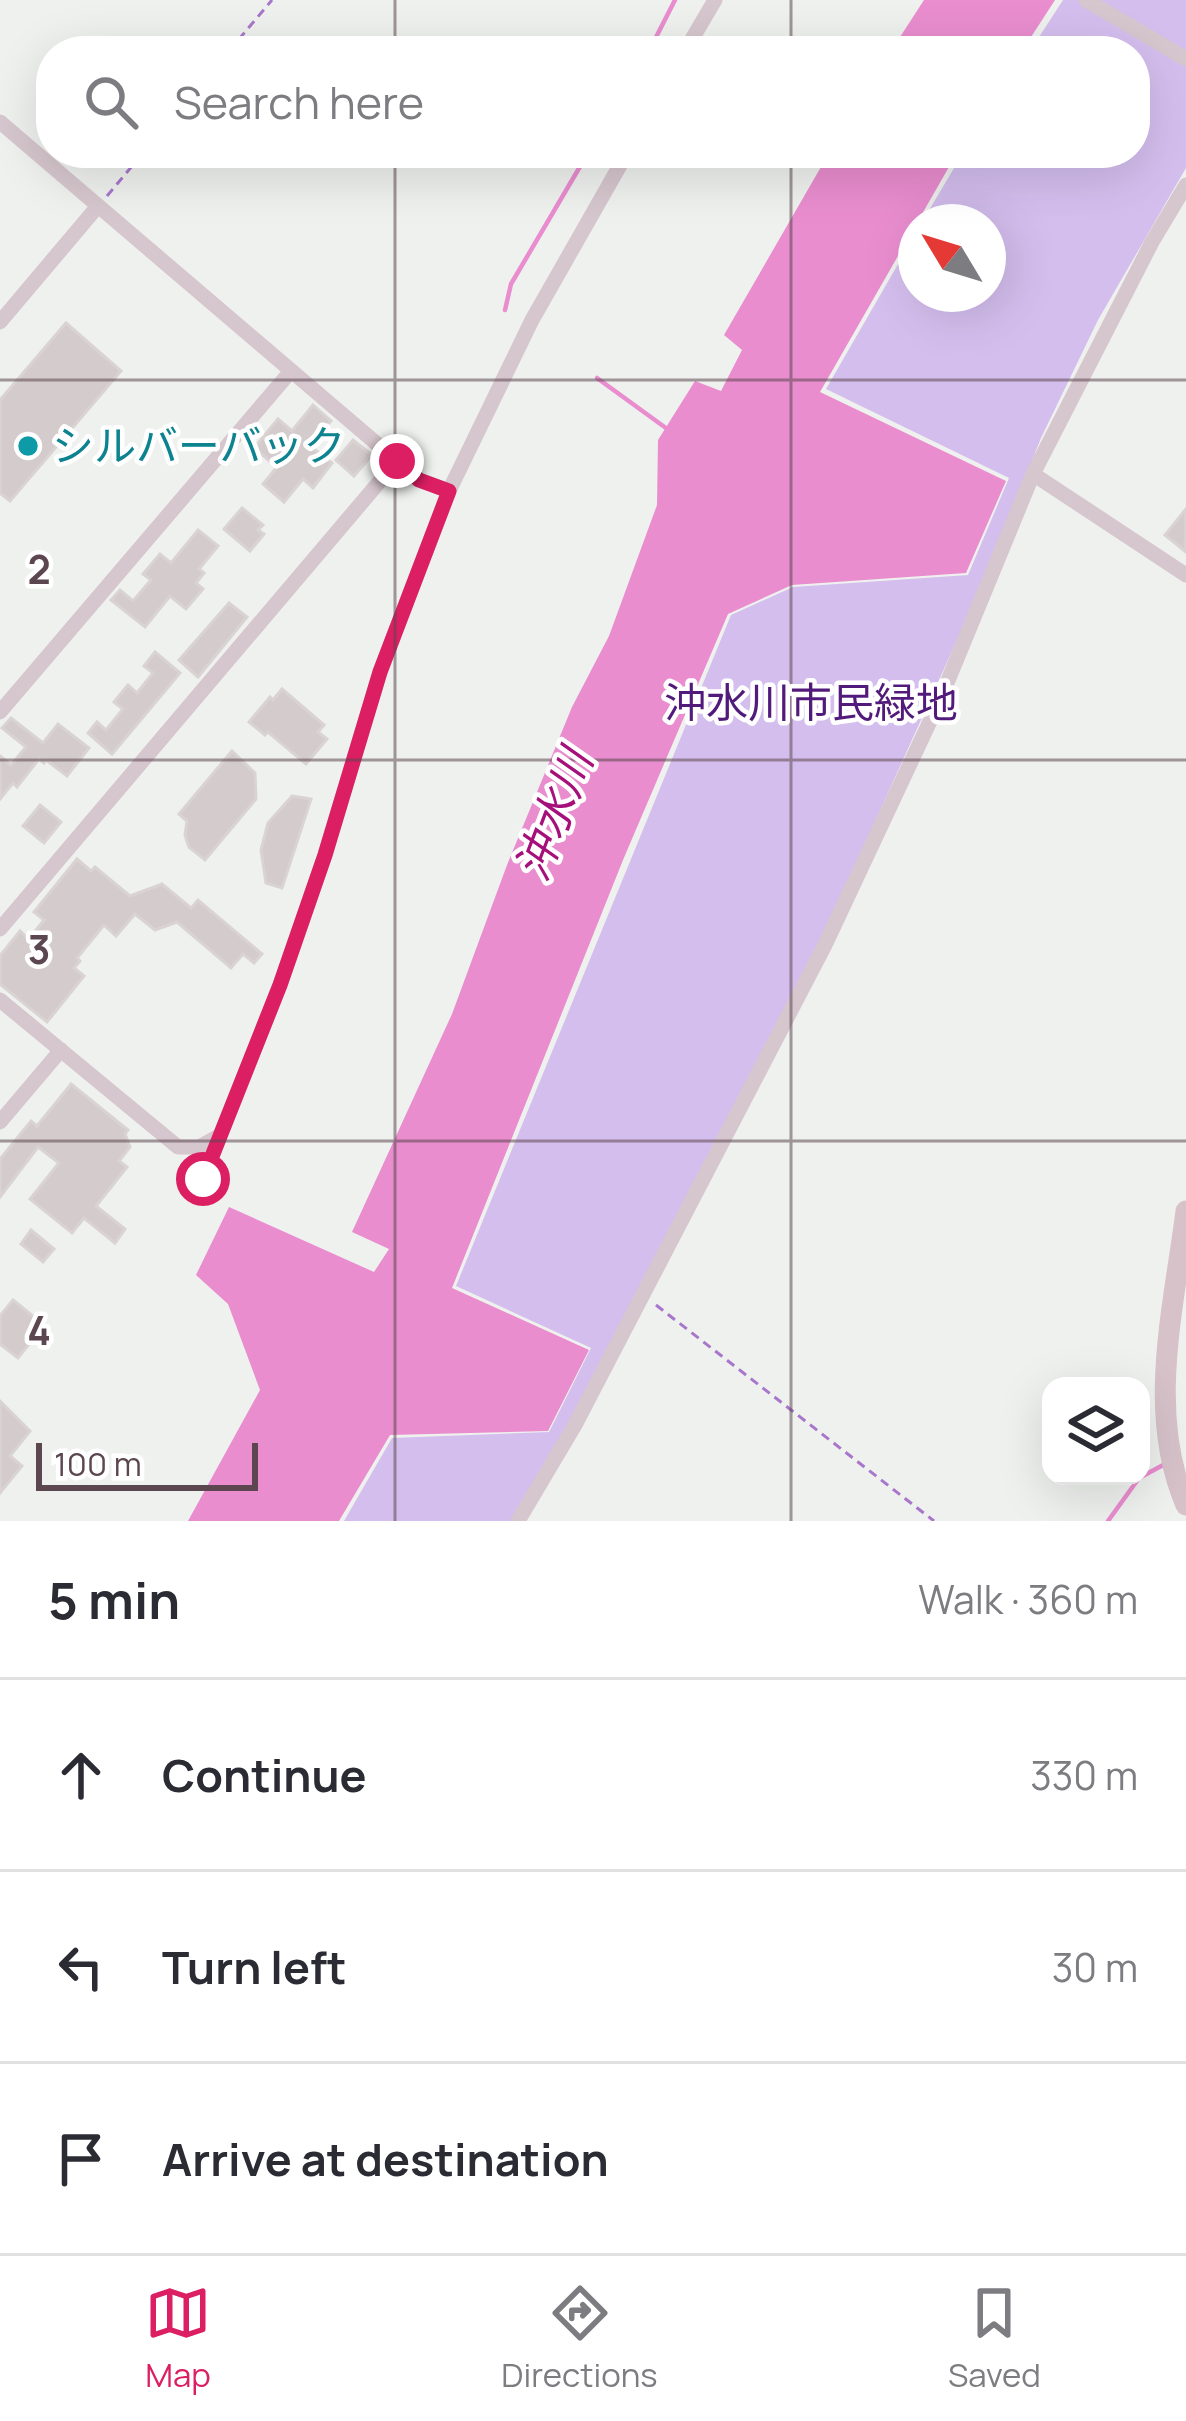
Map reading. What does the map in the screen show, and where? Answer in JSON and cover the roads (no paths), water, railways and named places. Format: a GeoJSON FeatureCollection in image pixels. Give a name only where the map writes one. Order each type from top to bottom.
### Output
{"type":"FeatureCollection","features":[{"type":"Feature","properties":{"kind":"street"},"geometry":{"type":"LineString","coordinates":[[694,36],[715,0]]}},
{"type":"Feature","properties":{"kind":"street"},"geometry":{"type":"LineString","coordinates":[[1086,0],[1147,36]]}},
{"type":"Feature","properties":{"kind":"street"},"geometry":{"type":"LineString","coordinates":[[1150,38],[1186,59]]}},
{"type":"Feature","properties":{"kind":"street"},"geometry":{"type":"LineString","coordinates":[[0,122],[36,153]]}},
{"type":"Feature","properties":{"kind":"street"},"geometry":{"type":"LineString","coordinates":[[54,168],[419,480],[449,491]]}},
{"type":"Feature","properties":{"kind":"street"},"geometry":{"type":"LineString","coordinates":[[203,1179],[280,985],[380,672],[449,491],[532,320],[618,168]]}},
{"type":"Feature","properties":{"kind":"street"},"geometry":{"type":"LineString","coordinates":[[518,1521],[575,1424],[834,926],[940,700],[1033,475],[1186,185]]}},
{"type":"Feature","properties":{"kind":"street"},"geometry":{"type":"LineString","coordinates":[[0,322],[98,206]]}},
{"type":"Feature","properties":{"kind":"street"},"geometry":{"type":"LineString","coordinates":[[0,712],[291,371]]}},
{"type":"Feature","properties":{"kind":"street"},"geometry":{"type":"LineString","coordinates":[[0,929],[397,461]]}},
{"type":"Feature","properties":{"kind":"street"},"geometry":{"type":"LineString","coordinates":[[1033,475],[1186,575]]}},
{"type":"Feature","properties":{"kind":"street"},"geometry":{"type":"LineString","coordinates":[[0,1000],[178,1148],[199,1147],[218,1136]]}},
{"type":"Feature","properties":{"kind":"street"},"geometry":{"type":"LineString","coordinates":[[0,1122],[61,1050]]}},
{"type":"Feature","properties":{"kind":"street"},"geometry":{"type":"LineString","coordinates":[[1186,1210],[1164,1401],[1172,1472],[1186,1505]]}},
{"type":"Feature","properties":{"kind":"water"},"geometry":{"type":"Polygon","coordinates":[[[924,0],[1055,0],[1032,36],[901,36],[924,0]]]}},
{"type":"Feature","properties":{"kind":"water","name":"沖水川"},"geometry":{"type":"Polygon","coordinates":[[[820,168],[948,168],[928,204],[898,204],[898,256],[820,392],[1006,481],[966,573],[792,585],[728,614],[623,860],[452,1288],[589,1350],[548,1431],[390,1435],[339,1521],[188,1521],[260,1390],[228,1304],[196,1275],[229,1207],[374,1272],[389,1249],[352,1232],[452,1014],[572,707],[609,636],[657,505],[658,440],[695,381],[721,391],[742,350],[724,335],[820,168]]]}},
{"type":"Feature","properties":{"kind":"waterway"},"geometry":{"type":"LineString","coordinates":[[657,36],[675,0]]}},
{"type":"Feature","properties":{"kind":"waterway"},"geometry":{"type":"LineString","coordinates":[[505,310],[511,284],[579,168]]}},
{"type":"Feature","properties":{"kind":"waterway"},"geometry":{"type":"LineString","coordinates":[[597,378],[670,431]]}},
{"type":"Feature","properties":{"kind":"waterway"},"geometry":{"type":"LineString","coordinates":[[1108,1521],[1139,1478],[1165,1464]]}},
{"type":"Feature","properties":{"kind":"place","name":"シルバーバック"},"geometry":{"type":"Point","coordinates":[28,446]}},
{"type":"Feature","properties":{"kind":"park label","name":"沖水川市民緑地"},"geometry":{"type":"Point","coordinates":[811,703]}}]}
